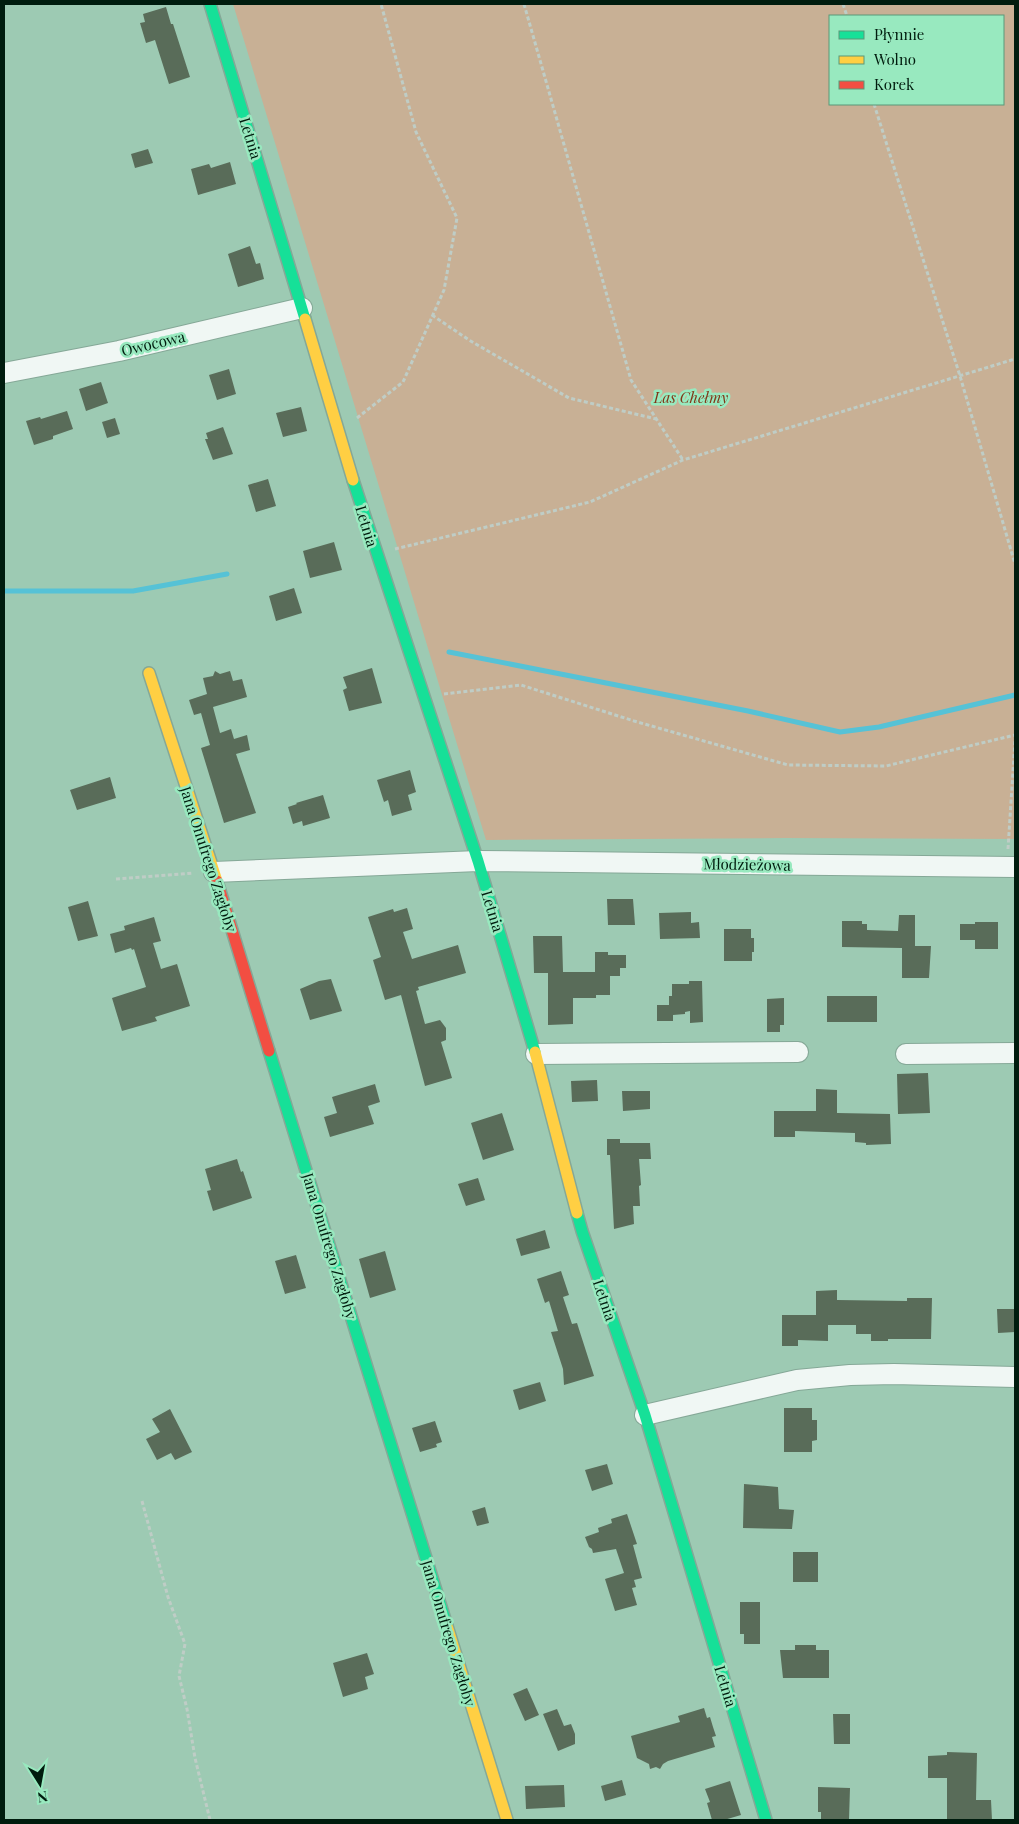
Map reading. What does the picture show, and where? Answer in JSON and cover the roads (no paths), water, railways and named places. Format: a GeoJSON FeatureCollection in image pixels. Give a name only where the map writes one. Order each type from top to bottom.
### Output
{"type":"FeatureCollection","features":[{"type":"Feature","properties":{"kind":"street","name":"Letnia"},"geometry":{"type":"LineString","coordinates":[[210,4],[376,554],[478,861],[536,1054],[582,1231],[645,1415],[766,1820]]}},
{"type":"Feature","properties":{"kind":"street","name":"Owocowa"},"geometry":{"type":"LineString","coordinates":[[4,374],[119,351],[302,308]]}},
{"type":"Feature","properties":{"kind":"street","name":"Jana Onufrego Zagłoby"},"geometry":{"type":"LineString","coordinates":[[149,673],[214,872],[507,1820]]}},
{"type":"Feature","properties":{"kind":"street","name":"Młodzieżowa"},"geometry":{"type":"LineString","coordinates":[[214,872],[478,861],[1011,867]]}},
{"type":"Feature","properties":{"kind":"street"},"geometry":{"type":"LineString","coordinates":[[536,1054],[798,1052]]}},
{"type":"Feature","properties":{"kind":"street"},"geometry":{"type":"LineString","coordinates":[[906,1054],[1015,1053]]}},
{"type":"Feature","properties":{"kind":"street"},"geometry":{"type":"LineString","coordinates":[[645,1415],[797,1380],[850,1375],[894,1374],[1015,1377]]}},
{"type":"Feature","properties":{"kind":"waterway"},"geometry":{"type":"LineString","coordinates":[[4,591],[133,591],[227,574]]}},
{"type":"Feature","properties":{"kind":"waterway"},"geometry":{"type":"LineString","coordinates":[[449,652],[748,711],[840,732],[879,727],[1015,695]]}},
{"type":"Feature","properties":{"kind":"park label","name":"Las Chełmy"},"geometry":{"type":"Point","coordinates":[691,397]}}]}
